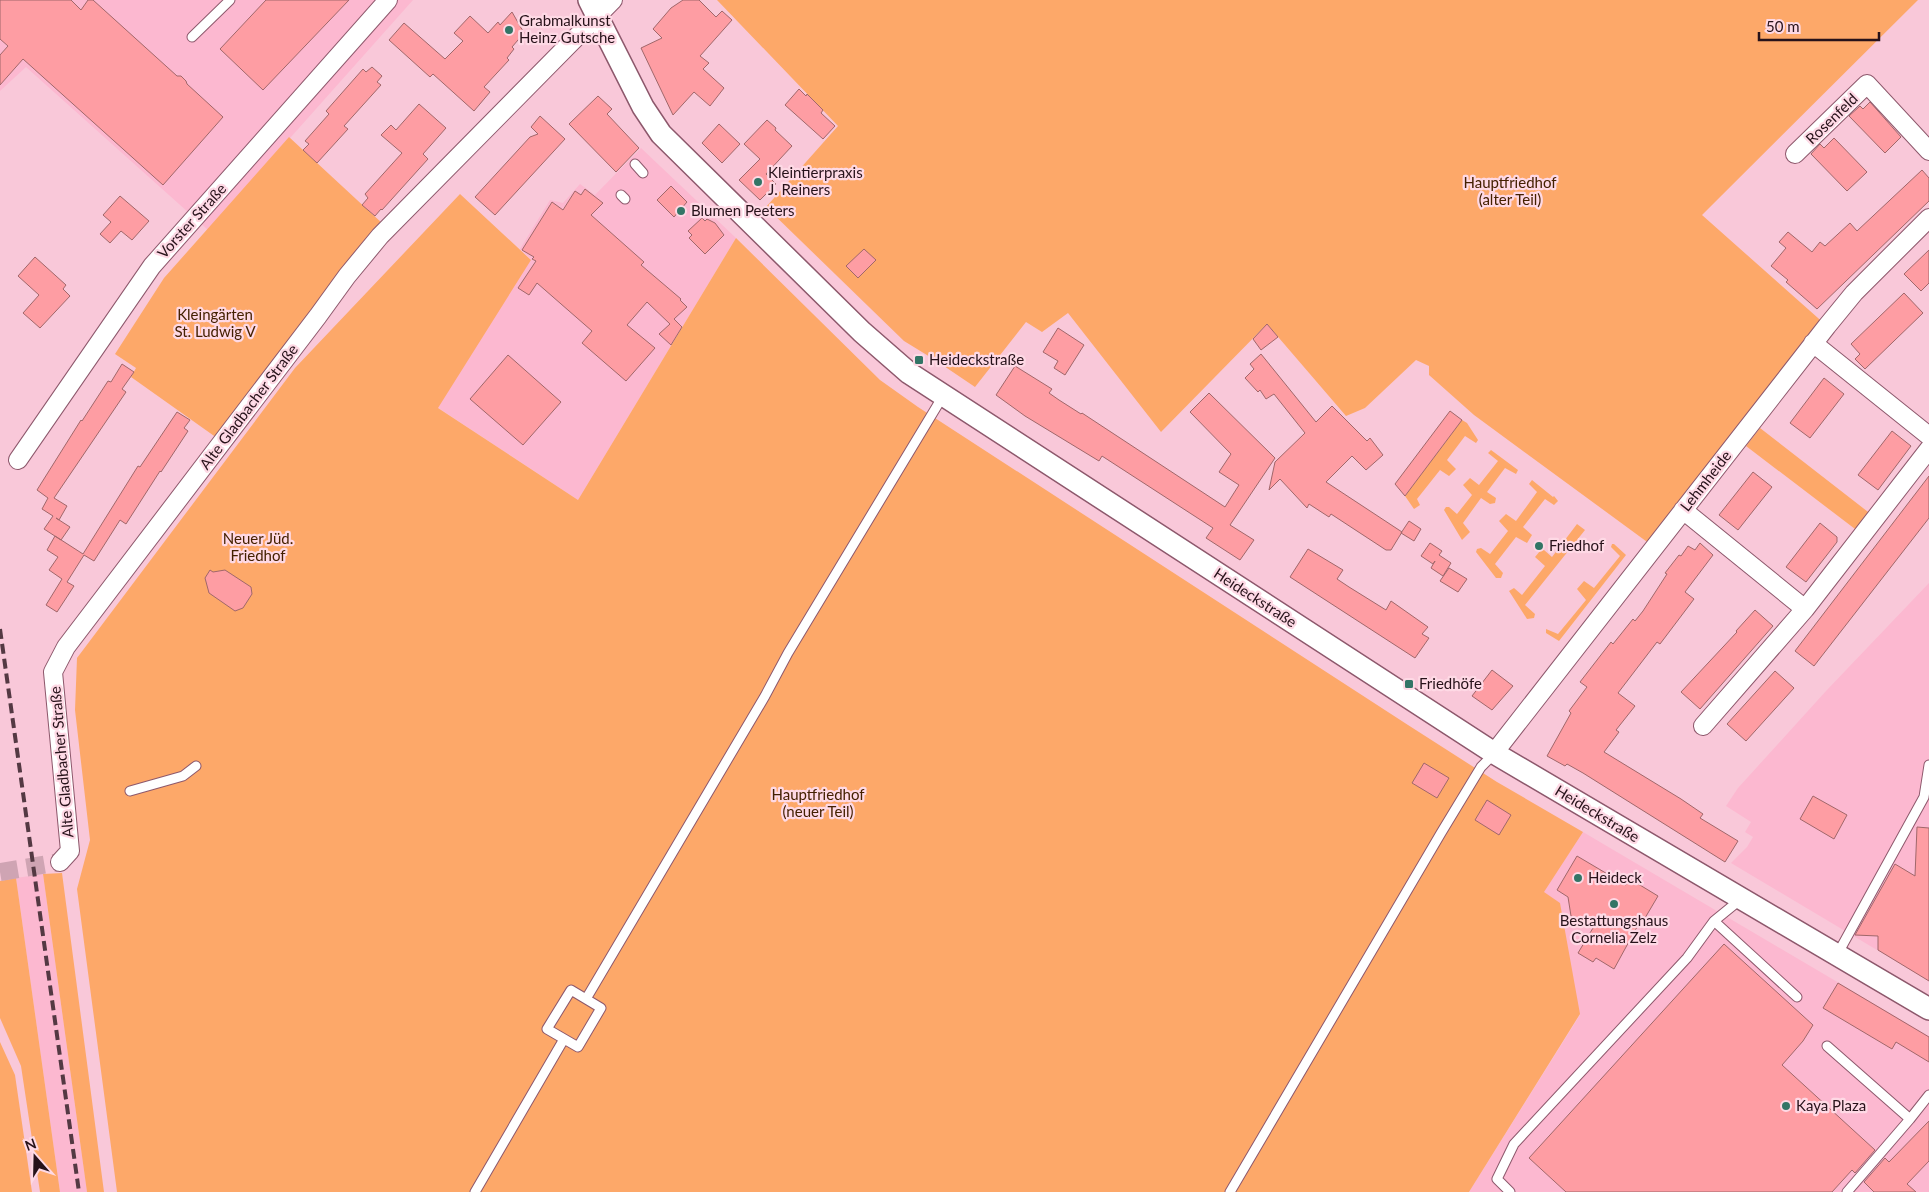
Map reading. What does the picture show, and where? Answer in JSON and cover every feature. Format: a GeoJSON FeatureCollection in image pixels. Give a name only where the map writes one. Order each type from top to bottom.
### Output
{"type":"FeatureCollection","features":[{"type":"Feature","properties":{"kind":"street","name":"Vorster Straße"},"geometry":{"type":"LineString","coordinates":[[18,460],[152,266],[388,0]]}},
{"type":"Feature","properties":{"kind":"street","name":"Alte Gladbacher Straße"},"geometry":{"type":"LineString","coordinates":[[60,862],[70,851],[53,672],[66,647],[347,276],[380,236],[593,8],[613,0]]}},
{"type":"Feature","properties":{"kind":"street","name":"Heideckstraße"},"geometry":{"type":"LineString","coordinates":[[593,8],[654,126],[882,352],[909,373],[1494,753],[1929,1009]]}},
{"type":"Feature","properties":{"kind":"street","name":"Rosenfeld"},"geometry":{"type":"LineString","coordinates":[[1795,154],[1867,84],[1929,151]]}},
{"type":"Feature","properties":{"kind":"street","name":"Lehmheide"},"geometry":{"type":"LineString","coordinates":[[1494,753],[1813,343],[1854,293],[1929,218]]}},
{"type":"Feature","properties":{"kind":"street"},"geometry":{"type":"LineString","coordinates":[[1813,343],[1929,436]]}},
{"type":"Feature","properties":{"kind":"street"},"geometry":{"type":"LineString","coordinates":[[1703,726],[1805,609],[1926,460]]}},
{"type":"Feature","properties":{"kind":"street"},"geometry":{"type":"LineString","coordinates":[[1682,510],[1805,609]]}},
{"type":"Feature","properties":{"kind":"lane"},"geometry":{"type":"LineString","coordinates":[[192,37],[230,0]]}},
{"type":"Feature","properties":{"kind":"lane"},"geometry":{"type":"LineString","coordinates":[[635,164],[643,173]]}},
{"type":"Feature","properties":{"kind":"lane"},"geometry":{"type":"LineString","coordinates":[[586,999],[788,654],[944,396]]}},
{"type":"Feature","properties":{"kind":"lane"},"geometry":{"type":"LineString","coordinates":[[1230,1192],[1441,833],[1481,768],[1494,753]]}},
{"type":"Feature","properties":{"kind":"lane"},"geometry":{"type":"LineString","coordinates":[[1837,955],[1924,797],[1929,764]]}},
{"type":"Feature","properties":{"kind":"lane"},"geometry":{"type":"LineString","coordinates":[[130,791],[183,776],[196,766]]}},
{"type":"Feature","properties":{"kind":"lane"},"geometry":{"type":"LineString","coordinates":[[1510,1192],[1497,1179],[1514,1144],[1687,958],[1714,921],[1741,899]]}},
{"type":"Feature","properties":{"kind":"lane"},"geometry":{"type":"LineString","coordinates":[[1714,921],[1797,996]]}},
{"type":"Feature","properties":{"kind":"lane"},"geometry":{"type":"LineString","coordinates":[[570,990],[586,999],[601,1008],[578,1048],[547,1029],[570,990]]}},
{"type":"Feature","properties":{"kind":"lane"},"geometry":{"type":"LineString","coordinates":[[475,1192],[564,1039]]}},
{"type":"Feature","properties":{"kind":"lane"},"geometry":{"type":"LineString","coordinates":[[1827,1046],[1910,1119]]}},
{"type":"Feature","properties":{"kind":"lane"},"geometry":{"type":"LineString","coordinates":[[1847,1192],[1929,1095]]}},
{"type":"Feature","properties":{"kind":"shaded area"},"geometry":{"type":"Polygon","coordinates":[[[0,0],[413,0],[208,230],[26,67],[0,91],[0,0]]]}},
{"type":"Feature","properties":{"kind":"shaded area","name":"Blumen Peeters"},"geometry":{"type":"Polygon","coordinates":[[[641,148],[736,238],[578,500],[437,407],[531,259],[520,249],[550,200],[563,203],[580,184],[595,195],[641,148]]]}},
{"type":"Feature","properties":{"kind":"shaded area"},"geometry":{"type":"Polygon","coordinates":[[[1929,583],[1929,981],[1731,863],[1747,847],[1753,837],[1745,832],[1751,822],[1726,806],[1738,788],[1826,691],[1929,583]]]}},
{"type":"Feature","properties":{"kind":"shaded area"},"geometry":{"type":"Polygon","coordinates":[[[1583,832],[1929,1036],[1929,1192],[1469,1192],[1580,1015],[1543,892],[1583,832]]]}},
{"type":"Feature","properties":{"kind":"shaded area"},"geometry":{"type":"Polygon","coordinates":[[[43,874],[87,1192],[60,1192],[16,878],[43,874]]]}},
{"type":"Feature","properties":{"kind":"green space","name":"Hauptfriedhof (alter Teil)"},"geometry":{"type":"Polygon","coordinates":[[[717,0],[1918,0],[1702,215],[1827,326],[1654,547],[1474,415],[1429,375],[1429,366],[1416,360],[1365,408],[1346,416],[1267,324],[1161,432],[1068,313],[1042,332],[1026,322],[975,387],[904,341],[766,207],[838,126],[717,0]]]}},
{"type":"Feature","properties":{"kind":"green space","name":"Kleingärten St. Ludwig V"},"geometry":{"type":"Polygon","coordinates":[[[289,137],[383,224],[297,329],[217,438],[131,377],[136,368],[115,354],[164,278],[289,137]]]}},
{"type":"Feature","properties":{"kind":"green space","name":"Hauptfriedhof (neuer Teil)"},"geometry":{"type":"Polygon","coordinates":[[[460,194],[531,260],[438,408],[578,500],[736,238],[880,380],[918,407],[1497,782],[1583,832],[1544,892],[1560,903],[1580,1014],[1469,1192],[117,1192],[77,889],[90,840],[75,710],[77,658],[295,368],[460,194]]]}},
{"type":"Feature","properties":{"kind":"green space"},"geometry":{"type":"Polygon","coordinates":[[[1462,420],[1467,423],[1478,440],[1476,443],[1465,436],[1447,460],[1456,469],[1449,476],[1440,470],[1417,499],[1420,505],[1414,509],[1405,496],[1462,420]]]}},
{"type":"Feature","properties":{"kind":"green space"},"geometry":{"type":"Polygon","coordinates":[[[1760,428],[1872,515],[1859,532],[1746,446],[1760,428]]]}},
{"type":"Feature","properties":{"kind":"green space"},"geometry":{"type":"Polygon","coordinates":[[[1491,450],[1518,470],[1516,474],[1505,468],[1487,492],[1496,498],[1495,503],[1490,504],[1481,498],[1463,523],[1470,532],[1462,540],[1444,510],[1446,507],[1449,507],[1457,514],[1472,495],[1463,485],[1470,478],[1479,485],[1498,461],[1488,453],[1491,450]]]}},
{"type":"Feature","properties":{"kind":"green space"},"geometry":{"type":"Polygon","coordinates":[[[1532,480],[1558,501],[1554,505],[1545,499],[1523,527],[1532,535],[1527,543],[1516,537],[1495,564],[1503,573],[1501,578],[1496,578],[1476,552],[1477,549],[1481,548],[1490,554],[1508,531],[1499,521],[1506,514],[1516,521],[1537,492],[1529,484],[1532,480]]]}},
{"type":"Feature","properties":{"kind":"green space"},"geometry":{"type":"Polygon","coordinates":[[[1577,524],[1585,530],[1525,605],[1535,614],[1534,618],[1527,619],[1509,591],[1514,588],[1522,595],[1545,566],[1535,557],[1540,551],[1544,550],[1552,557],[1577,524]]]}},
{"type":"Feature","properties":{"kind":"green space"},"geometry":{"type":"Polygon","coordinates":[[[1612,544],[1626,555],[1559,641],[1546,633],[1546,629],[1558,634],[1586,600],[1577,589],[1584,581],[1594,588],[1620,556],[1611,547],[1612,544]]]}},
{"type":"Feature","properties":{"kind":"green space"},"geometry":{"type":"Polygon","coordinates":[[[62,873],[104,1192],[87,1192],[43,874],[62,873]]]}},
{"type":"Feature","properties":{"kind":"green space"},"geometry":{"type":"Polygon","coordinates":[[[16,878],[60,1192],[40,1192],[21,1066],[0,1018],[0,881],[16,878]]]}},
{"type":"Feature","properties":{"kind":"green space"},"geometry":{"type":"Polygon","coordinates":[[[0,1042],[15,1075],[32,1192],[0,1192],[0,1042]]]}},
{"type":"Feature","properties":{"kind":"building"},"geometry":{"type":"Polygon","coordinates":[[[0,0],[71,0],[81,10],[88,0],[93,0],[177,76],[181,76],[187,84],[223,117],[163,185],[23,59],[0,85],[0,55],[8,46],[0,39],[0,0]]]}},
{"type":"Feature","properties":{"kind":"building"},"geometry":{"type":"Polygon","coordinates":[[[266,0],[349,0],[263,90],[220,49],[266,0]]]}},
{"type":"Feature","properties":{"kind":"building"},"geometry":{"type":"Polygon","coordinates":[[[683,0],[699,0],[716,17],[722,11],[732,20],[700,56],[709,63],[703,69],[724,88],[710,106],[694,92],[673,115],[641,48],[662,38],[653,29],[671,8],[683,0]]]}},
{"type":"Feature","properties":{"kind":"building"},"geometry":{"type":"Polygon","coordinates":[[[512,12],[524,33],[512,47],[514,49],[507,58],[509,60],[484,87],[490,92],[474,111],[433,74],[430,77],[389,40],[404,23],[445,59],[463,41],[454,33],[470,16],[488,33],[498,22],[500,25],[512,12]]]}},
{"type":"Feature","properties":{"kind":"building"},"geometry":{"type":"Polygon","coordinates":[[[372,67],[382,76],[377,82],[381,85],[344,126],[348,129],[317,163],[303,150],[309,144],[305,141],[329,114],[326,111],[363,69],[366,72],[372,67]]]}},
{"type":"Feature","properties":{"kind":"building"},"geometry":{"type":"Polygon","coordinates":[[[799,89],[806,96],[807,94],[823,110],[821,113],[835,126],[823,139],[785,105],[799,89]]]}},
{"type":"Feature","properties":{"kind":"building"},"geometry":{"type":"Polygon","coordinates":[[[598,96],[612,109],[607,114],[639,148],[616,172],[569,124],[598,96]]]}},
{"type":"Feature","properties":{"kind":"building"},"geometry":{"type":"Polygon","coordinates":[[[1870,102],[1901,137],[1885,153],[1849,116],[1860,106],[1863,109],[1870,102]]]}},
{"type":"Feature","properties":{"kind":"building"},"geometry":{"type":"Polygon","coordinates":[[[419,104],[446,128],[423,154],[428,159],[375,216],[362,205],[368,198],[365,194],[402,153],[381,135],[391,125],[396,130],[419,104]]]}},
{"type":"Feature","properties":{"kind":"building"},"geometry":{"type":"Polygon","coordinates":[[[540,116],[565,139],[495,215],[475,197],[530,137],[538,134],[531,127],[540,116]]]}},
{"type":"Feature","properties":{"kind":"building"},"geometry":{"type":"Polygon","coordinates":[[[767,120],[792,146],[766,174],[776,184],[760,200],[739,180],[760,159],[744,144],[767,120]]]}},
{"type":"Feature","properties":{"kind":"building"},"geometry":{"type":"Polygon","coordinates":[[[719,124],[740,144],[722,163],[702,143],[719,124]]]}},
{"type":"Feature","properties":{"kind":"building"},"geometry":{"type":"Polygon","coordinates":[[[1834,138],[1867,172],[1847,191],[1811,154],[1820,144],[1824,148],[1834,138]]]}},
{"type":"Feature","properties":{"kind":"building"},"geometry":{"type":"Polygon","coordinates":[[[1922,170],[1929,178],[1929,201],[1817,309],[1771,266],[1786,248],[1779,242],[1788,232],[1812,252],[1820,242],[1825,246],[1850,223],[1857,231],[1922,170]]]}},
{"type":"Feature","properties":{"kind":"building"},"geometry":{"type":"Polygon","coordinates":[[[671,186],[687,202],[674,217],[657,200],[671,186]]]}},
{"type":"Feature","properties":{"kind":"building"},"geometry":{"type":"Polygon","coordinates":[[[585,189],[603,203],[591,215],[644,262],[641,265],[681,299],[687,307],[674,319],[682,327],[671,345],[659,334],[670,324],[647,302],[627,325],[655,348],[626,381],[582,343],[592,331],[537,283],[529,295],[518,288],[536,261],[532,259],[534,257],[522,250],[552,202],[563,210],[575,191],[581,195],[585,189]]]}},
{"type":"Feature","properties":{"kind":"building"},"geometry":{"type":"Polygon","coordinates":[[[120,196],[149,221],[132,240],[121,231],[110,243],[100,234],[111,222],[103,215],[120,196]]]}},
{"type":"Feature","properties":{"kind":"building"},"geometry":{"type":"Polygon","coordinates":[[[702,218],[705,221],[707,219],[715,223],[724,235],[705,254],[689,238],[692,235],[688,231],[702,218]]]}},
{"type":"Feature","properties":{"kind":"building"},"geometry":{"type":"Polygon","coordinates":[[[864,249],[876,260],[858,278],[846,266],[864,249]]]}},
{"type":"Feature","properties":{"kind":"building"},"geometry":{"type":"Polygon","coordinates":[[[1929,250],[1929,283],[1921,291],[1904,274],[1929,250]]]}},
{"type":"Feature","properties":{"kind":"building"},"geometry":{"type":"Polygon","coordinates":[[[35,257],[66,285],[63,289],[70,296],[40,328],[23,313],[39,295],[18,276],[35,257]]]}},
{"type":"Feature","properties":{"kind":"building"},"geometry":{"type":"Polygon","coordinates":[[[1904,293],[1923,313],[1865,369],[1855,359],[1860,354],[1851,344],[1904,293]]]}},
{"type":"Feature","properties":{"kind":"building"},"geometry":{"type":"Polygon","coordinates":[[[1267,324],[1278,337],[1261,350],[1253,339],[1267,324]]]}},
{"type":"Feature","properties":{"kind":"building"},"geometry":{"type":"Polygon","coordinates":[[[1058,328],[1084,345],[1065,375],[1054,368],[1058,361],[1043,352],[1058,328]]]}},
{"type":"Feature","properties":{"kind":"building"},"geometry":{"type":"Polygon","coordinates":[[[1261,354],[1316,422],[1332,406],[1367,441],[1370,438],[1383,455],[1366,470],[1352,456],[1326,482],[1402,532],[1391,550],[1386,550],[1331,514],[1329,517],[1309,504],[1307,508],[1280,479],[1269,490],[1275,462],[1305,433],[1274,394],[1266,399],[1260,390],[1258,392],[1245,378],[1254,369],[1250,364],[1261,354]]]}},
{"type":"Feature","properties":{"kind":"building"},"geometry":{"type":"Polygon","coordinates":[[[508,355],[561,402],[523,445],[470,399],[508,355]]]}},
{"type":"Feature","properties":{"kind":"building"},"geometry":{"type":"Polygon","coordinates":[[[122,364],[134,372],[122,389],[126,392],[54,498],[67,506],[59,520],[70,527],[61,540],[44,529],[53,516],[42,509],[48,498],[37,490],[81,420],[108,381],[111,382],[122,364]]]}},
{"type":"Feature","properties":{"kind":"building"},"geometry":{"type":"Polygon","coordinates":[[[1015,366],[1052,389],[1049,393],[1059,400],[1082,413],[1225,507],[1239,485],[1219,472],[1231,454],[1190,412],[1209,393],[1275,458],[1230,525],[1254,540],[1240,560],[1206,538],[1213,528],[1102,456],[1099,461],[1025,416],[996,395],[1015,366]]]}},
{"type":"Feature","properties":{"kind":"building"},"geometry":{"type":"Polygon","coordinates":[[[1824,378],[1844,394],[1810,438],[1790,423],[1824,378]]]}},
{"type":"Feature","properties":{"kind":"building"},"geometry":{"type":"Polygon","coordinates":[[[1450,411],[1462,420],[1405,496],[1395,484],[1450,411]]]}},
{"type":"Feature","properties":{"kind":"building"},"geometry":{"type":"Polygon","coordinates":[[[177,412],[190,420],[184,428],[188,431],[126,524],[120,520],[94,561],[84,555],[67,582],[74,586],[57,612],[46,605],[62,579],[49,570],[58,557],[47,550],[55,536],[83,554],[138,466],[140,467],[177,412]]]}},
{"type":"Feature","properties":{"kind":"building"},"geometry":{"type":"Polygon","coordinates":[[[1892,431],[1911,446],[1878,490],[1858,475],[1892,431]]]}},
{"type":"Feature","properties":{"kind":"building"},"geometry":{"type":"Polygon","coordinates":[[[1753,472],[1772,487],[1738,530],[1719,515],[1753,472]]]}},
{"type":"Feature","properties":{"kind":"building"},"geometry":{"type":"Polygon","coordinates":[[[1929,476],[1929,518],[1814,666],[1795,651],[1929,476]]]}},
{"type":"Feature","properties":{"kind":"building"},"geometry":{"type":"Polygon","coordinates":[[[1409,521],[1421,529],[1414,541],[1401,533],[1409,521]]]}},
{"type":"Feature","properties":{"kind":"building"},"geometry":{"type":"Polygon","coordinates":[[[1820,523],[1837,537],[1837,542],[1806,582],[1786,567],[1820,523]]]}},
{"type":"Feature","properties":{"kind":"building"},"geometry":{"type":"Polygon","coordinates":[[[1430,543],[1442,551],[1439,555],[1451,563],[1443,576],[1431,568],[1435,561],[1433,564],[1421,556],[1430,543]]]}},
{"type":"Feature","properties":{"kind":"building"},"geometry":{"type":"Polygon","coordinates":[[[1700,543],[1713,555],[1685,592],[1694,599],[1660,644],[1657,642],[1618,693],[1635,706],[1616,730],[1619,732],[1604,752],[1681,799],[1703,814],[1700,818],[1738,841],[1725,862],[1583,773],[1547,756],[1571,713],[1569,711],[1587,687],[1580,682],[1611,642],[1613,644],[1633,619],[1635,621],[1643,611],[1667,574],[1665,573],[1679,555],[1681,556],[1688,546],[1695,550],[1700,543]]]}},
{"type":"Feature","properties":{"kind":"building"},"geometry":{"type":"Polygon","coordinates":[[[1308,549],[1343,570],[1337,579],[1349,587],[1386,610],[1391,601],[1428,627],[1422,634],[1429,638],[1415,658],[1290,577],[1308,549]]]}},
{"type":"Feature","properties":{"kind":"building"},"geometry":{"type":"Polygon","coordinates":[[[1449,568],[1467,579],[1458,592],[1440,581],[1449,568]]]}},
{"type":"Feature","properties":{"kind":"building"},"geometry":{"type":"Polygon","coordinates":[[[210,570],[213,572],[225,570],[251,587],[252,594],[243,608],[235,611],[209,593],[205,578],[210,570]]]}},
{"type":"Feature","properties":{"kind":"building"},"geometry":{"type":"Polygon","coordinates":[[[1755,610],[1773,626],[1700,709],[1681,692],[1755,610]]]}},
{"type":"Feature","properties":{"kind":"building"},"geometry":{"type":"Polygon","coordinates":[[[1492,670],[1513,686],[1492,710],[1472,696],[1492,670]]]}},
{"type":"Feature","properties":{"kind":"building"},"geometry":{"type":"Polygon","coordinates":[[[1775,671],[1794,688],[1746,741],[1727,724],[1775,671]]]}},
{"type":"Feature","properties":{"kind":"building"},"geometry":{"type":"Polygon","coordinates":[[[1424,763],[1449,778],[1437,798],[1412,783],[1424,763]]]}},
{"type":"Feature","properties":{"kind":"building"},"geometry":{"type":"Polygon","coordinates":[[[1813,796],[1847,815],[1834,839],[1800,819],[1813,796]]]}},
{"type":"Feature","properties":{"kind":"building"},"geometry":{"type":"Polygon","coordinates":[[[1487,800],[1511,815],[1499,835],[1475,820],[1487,800]]]}},
{"type":"Feature","properties":{"kind":"building"},"geometry":{"type":"Polygon","coordinates":[[[1917,827],[1929,828],[1929,981],[1878,950],[1878,936],[1855,935],[1895,864],[1915,876],[1917,827]]]}},
{"type":"Feature","properties":{"kind":"building"},"geometry":{"type":"Polygon","coordinates":[[[1577,856],[1626,885],[1630,879],[1658,896],[1645,918],[1643,916],[1614,969],[1596,958],[1593,962],[1578,953],[1593,928],[1571,916],[1568,897],[1557,890],[1577,856]]]}},
{"type":"Feature","properties":{"kind":"building"},"geometry":{"type":"Polygon","coordinates":[[[1724,944],[1813,1025],[1803,1041],[1782,1065],[1875,1150],[1855,1173],[1852,1170],[1832,1192],[1566,1192],[1529,1158],[1724,944]]]}},
{"type":"Feature","properties":{"kind":"building"},"geometry":{"type":"Polygon","coordinates":[[[1838,983],[1929,1037],[1929,1062],[1896,1042],[1892,1049],[1823,1008],[1838,983]]]}},
{"type":"Feature","properties":{"kind":"building"},"geometry":{"type":"Polygon","coordinates":[[[1929,1121],[1929,1161],[1907,1184],[1916,1192],[1874,1192],[1864,1182],[1885,1158],[1889,1162],[1929,1121]]]}},
{"type":"Feature","properties":{"kind":"tunnel"},"geometry":{"type":"LineString","coordinates":[[0,872],[60,862]]}},
{"type":"Feature","properties":{"kind":"railway"},"geometry":{"type":"LineString","coordinates":[[0,629],[79,1192]]}},
{"type":"Feature","properties":{"kind":"place","name":"Grabmalkunst Heinz Gutsche"},"geometry":{"type":"Point","coordinates":[509,30]}},
{"type":"Feature","properties":{"kind":"place","name":"Kleintierpraxis J. Reiners"},"geometry":{"type":"Point","coordinates":[758,182]}},
{"type":"Feature","properties":{"kind":"place","name":"Blumen Peeters"},"geometry":{"type":"Point","coordinates":[681,211]}},
{"type":"Feature","properties":{"kind":"place","name":"Heideckstraße"},"geometry":{"type":"Point","coordinates":[919,360]}},
{"type":"Feature","properties":{"kind":"place","name":"Friedhof"},"geometry":{"type":"Point","coordinates":[1539,546]}},
{"type":"Feature","properties":{"kind":"place","name":"Friedhöfe"},"geometry":{"type":"Point","coordinates":[1409,684]}},
{"type":"Feature","properties":{"kind":"place","name":"Heideck"},"geometry":{"type":"Point","coordinates":[1578,878]}},
{"type":"Feature","properties":{"kind":"place","name":"Bestattungshaus Cornelia Zelz"},"geometry":{"type":"Point","coordinates":[1614,904]}},
{"type":"Feature","properties":{"kind":"place","name":"Kaya Plaza"},"geometry":{"type":"Point","coordinates":[1786,1106]}},
{"type":"Feature","properties":{"kind":"park label","name":"Neuer Jüd. Friedhof"},"geometry":{"type":"Point","coordinates":[258,548]}}]}
